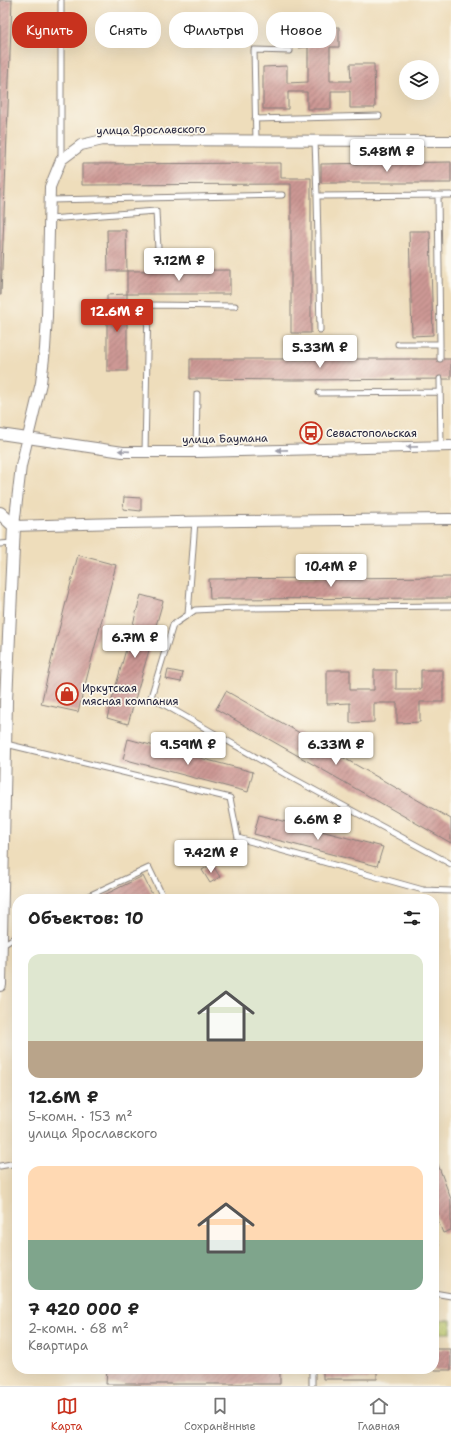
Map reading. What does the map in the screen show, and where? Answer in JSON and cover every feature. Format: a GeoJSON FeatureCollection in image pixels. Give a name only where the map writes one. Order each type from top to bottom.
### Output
{"type":"FeatureCollection","features":[{"type":"Feature","properties":{"kind":"street","name":"улица Ярославского"},"geometry":{"type":"LineString","coordinates":[[61,160],[81,145],[103,140],[451,141]]}},
{"type":"Feature","properties":{"kind":"street"},"geometry":{"type":"LineString","coordinates":[[0,985],[5,744],[14,526],[21,466],[41,383],[45,349],[50,187],[61,160]]}},
{"type":"Feature","properties":{"kind":"street","name":"улица Баумана"},"geometry":{"type":"LineString","coordinates":[[0,434],[123,452],[196,452],[446,446]]}},
{"type":"Feature","properties":{"kind":"street"},"geometry":{"type":"LineString","coordinates":[[0,513],[14,526],[151,523],[196,520],[451,519]]}},
{"type":"Feature","properties":{"kind":"lane"},"geometry":{"type":"LineString","coordinates":[[61,0],[61,160]]}},
{"type":"Feature","properties":{"kind":"lane"},"geometry":{"type":"LineString","coordinates":[[256,141],[254,50],[290,51]]}},
{"type":"Feature","properties":{"kind":"lane"},"geometry":{"type":"LineString","coordinates":[[255,119],[379,116]]}},
{"type":"Feature","properties":{"kind":"lane"},"geometry":{"type":"LineString","coordinates":[[315,141],[320,330]]}},
{"type":"Feature","properties":{"kind":"lane"},"geometry":{"type":"LineString","coordinates":[[50,200],[282,195]]}},
{"type":"Feature","properties":{"kind":"lane"},"geometry":{"type":"LineString","coordinates":[[438,195],[440,359]]}},
{"type":"Feature","properties":{"kind":"lane"},"geometry":{"type":"LineString","coordinates":[[316,196],[451,195]]}},
{"type":"Feature","properties":{"kind":"lane"},"geometry":{"type":"LineString","coordinates":[[49,219],[156,211],[158,249]]}},
{"type":"Feature","properties":{"kind":"lane"},"geometry":{"type":"LineString","coordinates":[[145,452],[148,305],[235,306]]}},
{"type":"Feature","properties":{"kind":"lane"},"geometry":{"type":"LineString","coordinates":[[398,344],[440,344]]}},
{"type":"Feature","properties":{"kind":"lane"},"geometry":{"type":"LineString","coordinates":[[440,379],[446,446]]}},
{"type":"Feature","properties":{"kind":"lane"},"geometry":{"type":"LineString","coordinates":[[319,393],[440,392]]}},
{"type":"Feature","properties":{"kind":"lane"},"geometry":{"type":"LineString","coordinates":[[196,452],[197,394]]}},
{"type":"Feature","properties":{"kind":"lane"},"geometry":{"type":"LineString","coordinates":[[188,615],[196,520]]}},
{"type":"Feature","properties":{"kind":"lane"},"geometry":{"type":"LineString","coordinates":[[0,544],[13,543]]}},
{"type":"Feature","properties":{"kind":"lane"},"geometry":{"type":"LineString","coordinates":[[451,606],[236,608],[195,610],[173,625],[151,697],[292,778],[451,864]]}},
{"type":"Feature","properties":{"kind":"lane"},"geometry":{"type":"LineString","coordinates":[[5,744],[230,798],[238,838],[423,890],[451,891]]}},
{"type":"Feature","properties":{"kind":"lane"},"geometry":{"type":"LineString","coordinates":[[93,894],[148,868],[161,894]]}},
{"type":"Feature","properties":{"kind":"lane"},"geometry":{"type":"LineString","coordinates":[[1,946],[12,939]]}},
{"type":"Feature","properties":{"kind":"lane"},"geometry":{"type":"LineString","coordinates":[[0,1166],[12,1164]]}},
{"type":"Feature","properties":{"kind":"lane"},"geometry":{"type":"LineString","coordinates":[[439,1295],[451,1296]]}},
{"type":"Feature","properties":{"kind":"lane"},"geometry":{"type":"LineString","coordinates":[[312,1374],[312,1386]]}},
{"type":"Feature","properties":{"kind":"green space"},"geometry":{"type":"Polygon","coordinates":[[[439,1319],[451,1320],[451,1333],[439,1333],[439,1319]]]}},
{"type":"Feature","properties":{"kind":"building"},"geometry":{"type":"Polygon","coordinates":[[[0,0],[12,0],[1,295],[0,295],[0,0]]]}},
{"type":"Feature","properties":{"kind":"building"},"geometry":{"type":"Polygon","coordinates":[[[336,27],[339,27],[339,47],[336,47],[336,27]]]}},
{"type":"Feature","properties":{"kind":"building"},"geometry":{"type":"Polygon","coordinates":[[[308,48],[330,48],[330,81],[351,81],[350,64],[374,64],[375,108],[350,108],[350,91],[331,91],[331,109],[307,109],[307,92],[288,92],[288,109],[263,109],[263,67],[287,66],[287,83],[308,82],[308,48]]]}},
{"type":"Feature","properties":{"kind":"building"},"geometry":{"type":"Polygon","coordinates":[[[451,162],[451,183],[321,183],[321,164],[451,162]]]}},
{"type":"Feature","properties":{"kind":"building"},"geometry":{"type":"Polygon","coordinates":[[[281,163],[281,178],[311,178],[311,333],[291,333],[291,184],[82,185],[82,164],[281,163]]]}},
{"type":"Feature","properties":{"kind":"building"},"geometry":{"type":"Polygon","coordinates":[[[107,230],[126,230],[127,271],[108,271],[107,230]]]}},
{"type":"Feature","properties":{"kind":"building"},"geometry":{"type":"Polygon","coordinates":[[[409,231],[430,231],[433,335],[412,336],[409,231]]]}},
{"type":"Feature","properties":{"kind":"building"},"geometry":{"type":"Polygon","coordinates":[[[230,270],[230,294],[127,294],[127,271],[230,270]]]}},
{"type":"Feature","properties":{"kind":"building"},"geometry":{"type":"Polygon","coordinates":[[[127,294],[127,371],[107,371],[107,295],[127,294]]]}},
{"type":"Feature","properties":{"kind":"building"},"geometry":{"type":"Polygon","coordinates":[[[190,359],[451,359],[451,379],[190,379],[190,359]]]}},
{"type":"Feature","properties":{"kind":"building"},"geometry":{"type":"Polygon","coordinates":[[[124,497],[141,498],[141,511],[123,509],[124,497]]]}},
{"type":"Feature","properties":{"kind":"building"},"geometry":{"type":"Polygon","coordinates":[[[78,555],[116,565],[78,712],[41,704],[78,555]]]}},
{"type":"Feature","properties":{"kind":"building"},"geometry":{"type":"Polygon","coordinates":[[[451,577],[451,598],[210,599],[209,579],[451,577]]]}},
{"type":"Feature","properties":{"kind":"building"},"geometry":{"type":"Polygon","coordinates":[[[141,595],[163,601],[128,724],[107,718],[141,595]]]}},
{"type":"Feature","properties":{"kind":"building"},"geometry":{"type":"Polygon","coordinates":[[[168,670],[183,673],[181,682],[166,679],[168,670]]]}},
{"type":"Feature","properties":{"kind":"building"},"geometry":{"type":"Polygon","coordinates":[[[327,670],[350,670],[350,690],[374,690],[374,670],[396,670],[396,689],[421,689],[421,670],[443,670],[443,702],[420,702],[420,722],[397,723],[397,703],[374,703],[374,722],[350,723],[350,703],[327,704],[327,670]]]}},
{"type":"Feature","properties":{"kind":"building"},"geometry":{"type":"Polygon","coordinates":[[[226,691],[451,819],[451,843],[216,709],[226,691]]]}},
{"type":"Feature","properties":{"kind":"building"},"geometry":{"type":"Polygon","coordinates":[[[128,739],[253,772],[248,792],[123,759],[128,739]]]}},
{"type":"Feature","properties":{"kind":"building"},"geometry":{"type":"Polygon","coordinates":[[[259,815],[383,847],[377,866],[254,834],[259,815]]]}},
{"type":"Feature","properties":{"kind":"building"},"geometry":{"type":"Polygon","coordinates":[[[212,864],[220,877],[210,883],[202,870],[212,864]]]}},
{"type":"Feature","properties":{"kind":"building"},"geometry":{"type":"Polygon","coordinates":[[[143,876],[152,894],[106,894],[143,876]]]}},
{"type":"Feature","properties":{"kind":"building"},"geometry":{"type":"Polygon","coordinates":[[[439,1167],[451,1199],[451,1230],[443,1233],[439,1223],[439,1167]]]}},
{"type":"Feature","properties":{"kind":"building"},"geometry":{"type":"Polygon","coordinates":[[[439,1349],[451,1349],[451,1370],[439,1370],[439,1349]]]}},
{"type":"Feature","properties":{"kind":"building"},"geometry":{"type":"Polygon","coordinates":[[[107,1374],[280,1374],[280,1384],[106,1384],[107,1374]]]}},
{"type":"Feature","properties":{"kind":"building"},"geometry":{"type":"Polygon","coordinates":[[[323,1374],[377,1374],[377,1379],[323,1379],[323,1374]]]}},
{"type":"Feature","properties":{"kind":"place","name":"Севастопольская"},"geometry":{"type":"Point","coordinates":[311,433]}},
{"type":"Feature","properties":{"kind":"place","name":"Иркутская мясная компания"},"geometry":{"type":"Point","coordinates":[67,694]}}]}
